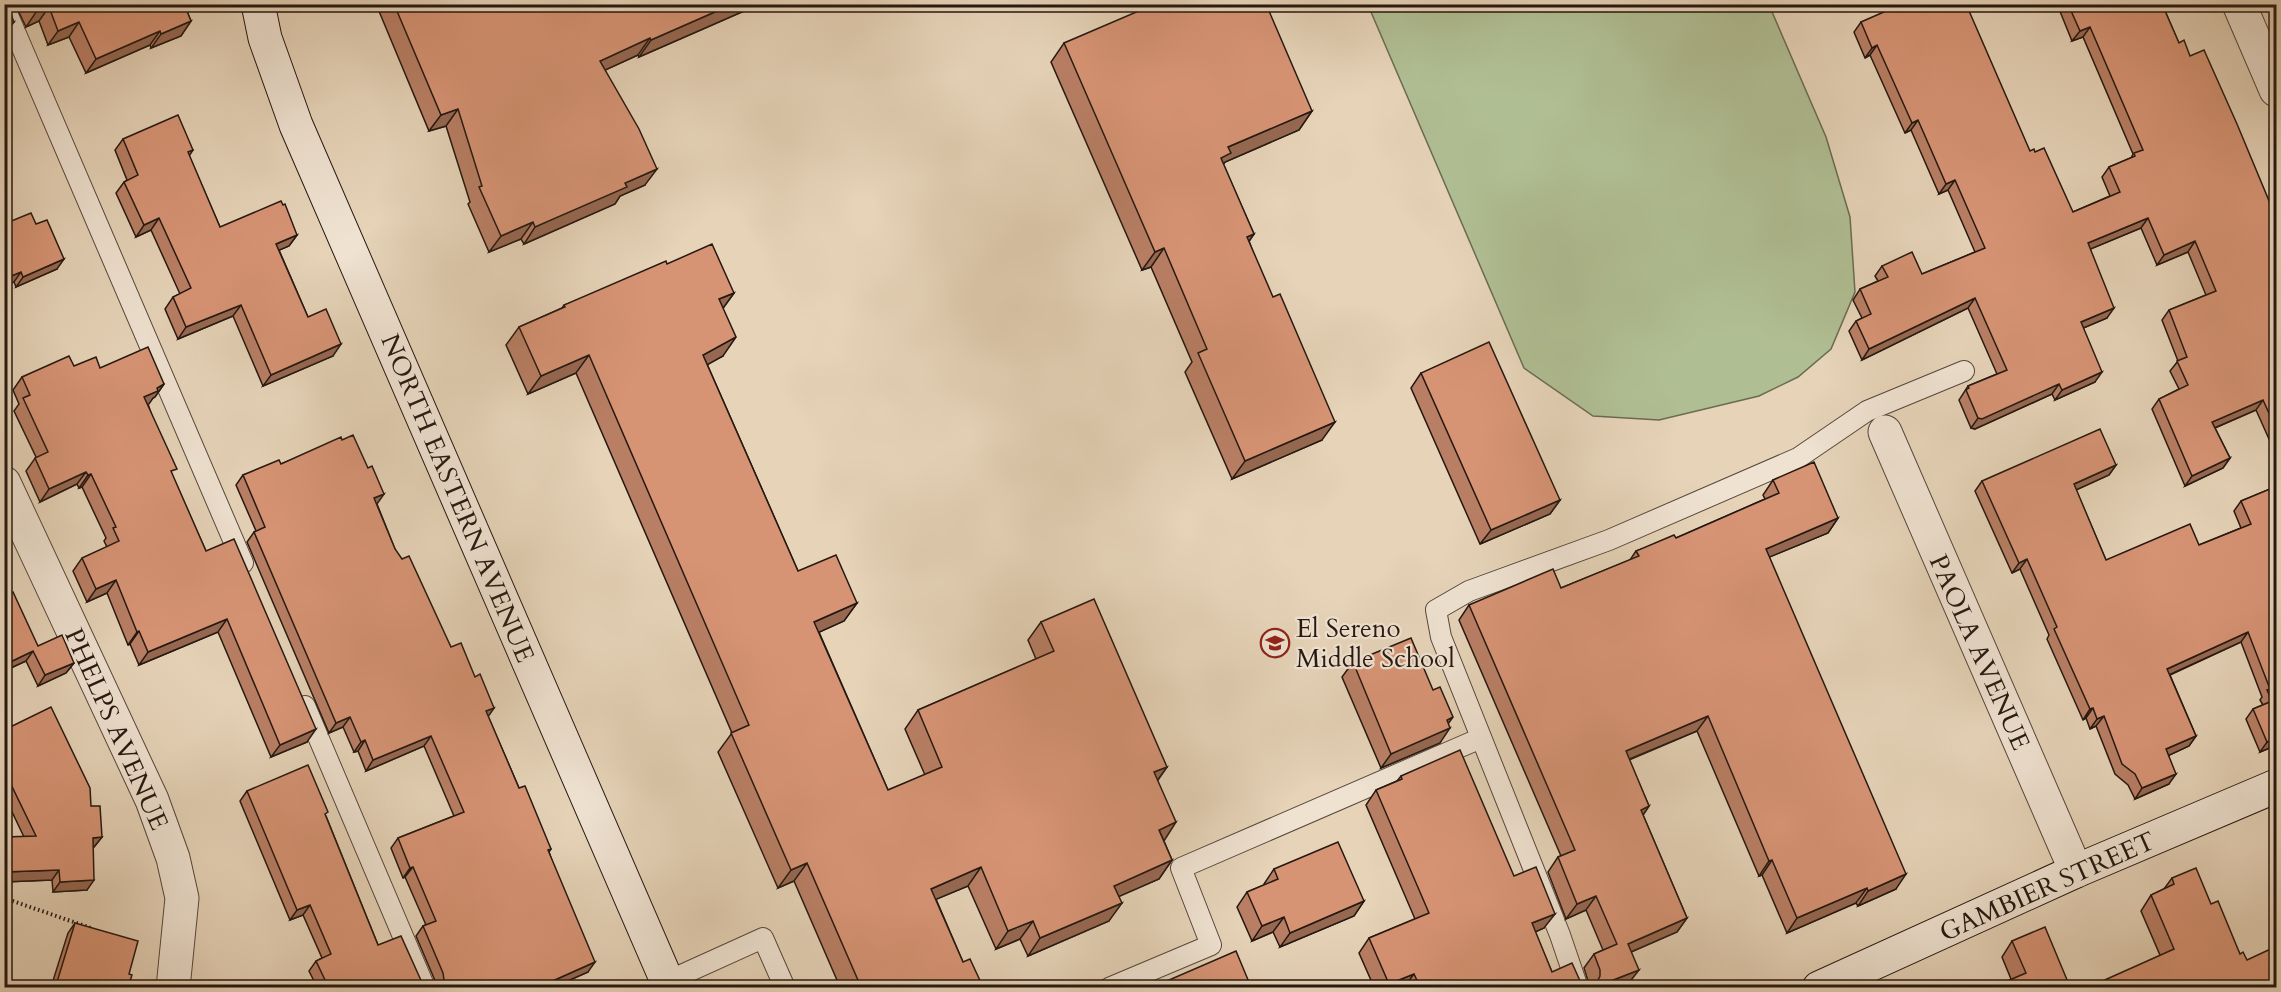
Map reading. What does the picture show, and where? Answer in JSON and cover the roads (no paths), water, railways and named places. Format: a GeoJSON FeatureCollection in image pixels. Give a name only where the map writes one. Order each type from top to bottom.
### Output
{"type":"FeatureCollection","features":[{"type":"Feature","properties":{"kind":"street"},"geometry":{"type":"LineString","coordinates":[[2239,4],[2277,90]]}},
{"type":"Feature","properties":{"kind":"street","name":"NORTH EASTERN AVENUE"},"geometry":{"type":"LineString","coordinates":[[266,7],[265,38],[296,124],[664,985]]}},
{"type":"Feature","properties":{"kind":"street","name":"PAOLA AVENUE"},"geometry":{"type":"LineString","coordinates":[[1885,432],[2076,872]]}},
{"type":"Feature","properties":{"kind":"street","name":"PHELPS AVENUE"},"geometry":{"type":"LineString","coordinates":[[4,483],[152,800],[173,858],[182,898],[172,987]]}},
{"type":"Feature","properties":{"kind":"street","name":"GAMBIER STREET"},"geometry":{"type":"LineString","coordinates":[[1819,987],[2076,872],[2277,786]]}},
{"type":"Feature","properties":{"kind":"lane"},"geometry":{"type":"LineString","coordinates":[[4,6],[252,584]]}},
{"type":"Feature","properties":{"kind":"lane"},"geometry":{"type":"LineString","coordinates":[[1578,987],[1560,935],[1441,637],[1436,610],[1469,591],[1609,540],[1798,458],[1867,411],[1964,371]]}},
{"type":"Feature","properties":{"kind":"lane"},"geometry":{"type":"LineString","coordinates":[[299,693],[425,987]]}},
{"type":"Feature","properties":{"kind":"lane"},"geometry":{"type":"LineString","coordinates":[[1109,987],[1211,945],[1181,867],[1481,738]]}},
{"type":"Feature","properties":{"kind":"lane"},"geometry":{"type":"LineString","coordinates":[[664,985],[763,938],[785,987]]}},
{"type":"Feature","properties":{"kind":"place","name":"El Sereno Middle School"},"geometry":{"type":"Point","coordinates":[1275,643]}}]}
